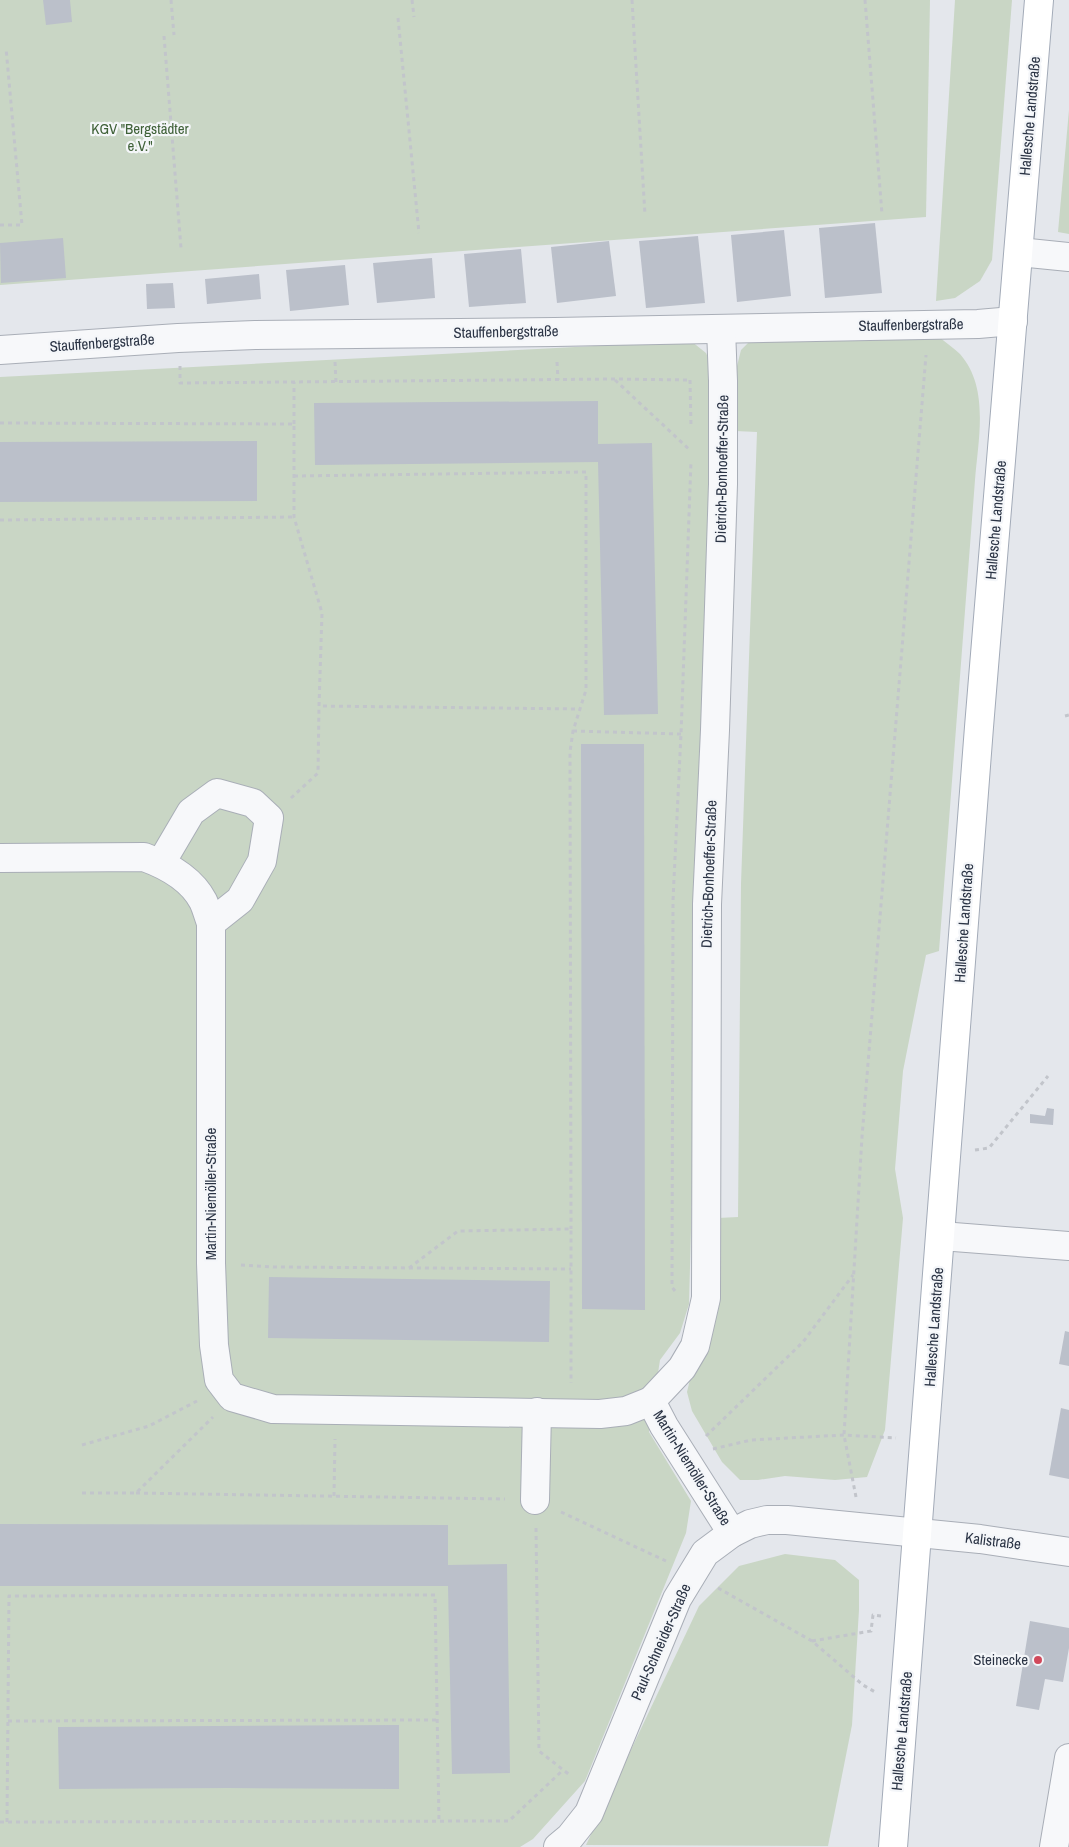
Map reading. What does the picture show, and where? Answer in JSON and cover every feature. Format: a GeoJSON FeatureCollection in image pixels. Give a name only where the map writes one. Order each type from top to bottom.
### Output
{"type":"FeatureCollection","features":[{"type":"Feature","properties":{"kind":"main road","name":"Hallesche Landstraße"},"geometry":{"type":"LineString","coordinates":[[893,1847],[979,727],[1039,0]]}},
{"type":"Feature","properties":{"kind":"street"},"geometry":{"type":"LineString","coordinates":[[1019,252],[1069,257]]}},
{"type":"Feature","properties":{"kind":"street","name":"Stauffenbergstraße"},"geometry":{"type":"LineString","coordinates":[[0,350],[178,338],[255,335],[722,329],[978,324],[1013,321]]}},
{"type":"Feature","properties":{"kind":"street","name":"Dietrich-Bonhoeffer-Straße"},"geometry":{"type":"LineString","coordinates":[[651,1401],[682,1368],[695,1346],[706,1298],[707,904],[722,494],[722,329]]}},
{"type":"Feature","properties":{"kind":"street"},"geometry":{"type":"LineString","coordinates":[[161,863],[191,812],[217,793],[253,803],[269,818],[262,860],[258,868],[240,900],[211,923]]}},
{"type":"Feature","properties":{"kind":"street","name":"Martin-Niemöller-Straße"},"geometry":{"type":"LineString","coordinates":[[0,858],[144,857],[161,863],[186,880],[202,899],[211,923],[211,1263],[214,1345],[226,1389],[273,1409],[571,1414],[626,1411],[651,1401],[664,1426],[732,1533]]}},
{"type":"Feature","properties":{"kind":"street"},"geometry":{"type":"LineString","coordinates":[[941,1236],[1069,1246]]}},
{"type":"Feature","properties":{"kind":"street"},"geometry":{"type":"LineString","coordinates":[[535,1500],[536,1412]]}},
{"type":"Feature","properties":{"kind":"street","name":"Paul-Schneider-Straße"},"geometry":{"type":"LineString","coordinates":[[558,1847],[570,1837],[589,1812],[677,1599],[704,1553],[732,1533],[750,1524],[767,1520],[787,1520],[917,1532]]}},
{"type":"Feature","properties":{"kind":"street","name":"Kalistraße"},"geometry":{"type":"LineString","coordinates":[[917,1532],[984,1539],[1069,1552]]}},
{"type":"Feature","properties":{"kind":"street"},"geometry":{"type":"LineString","coordinates":[[1054,1847],[1069,1758]]}},
{"type":"Feature","properties":{"kind":"path"},"geometry":{"type":"LineString","coordinates":[[171,0],[174,35]]}},
{"type":"Feature","properties":{"kind":"path"},"geometry":{"type":"LineString","coordinates":[[412,0],[414,16]]}},
{"type":"Feature","properties":{"kind":"path"},"geometry":{"type":"LineString","coordinates":[[632,0],[645,215]]}},
{"type":"Feature","properties":{"kind":"path"},"geometry":{"type":"LineString","coordinates":[[865,0],[882,214]]}},
{"type":"Feature","properties":{"kind":"path"},"geometry":{"type":"LineString","coordinates":[[398,18],[418,233]]}},
{"type":"Feature","properties":{"kind":"path"},"geometry":{"type":"LineString","coordinates":[[164,36],[181,248]]}},
{"type":"Feature","properties":{"kind":"path"},"geometry":{"type":"LineString","coordinates":[[0,225],[22,225],[6,48]]}},
{"type":"Feature","properties":{"kind":"path"},"geometry":{"type":"LineString","coordinates":[[862,1527],[844,1435],[862,1137],[928,325]]}},
{"type":"Feature","properties":{"kind":"path"},"geometry":{"type":"LineString","coordinates":[[178,338],[180,383],[614,379],[723,381]]}},
{"type":"Feature","properties":{"kind":"path"},"geometry":{"type":"LineString","coordinates":[[614,379],[691,451]]}},
{"type":"Feature","properties":{"kind":"path"},"geometry":{"type":"LineString","coordinates":[[269,818],[318,774],[322,613],[294,517],[294,382]]}},
{"type":"Feature","properties":{"kind":"path"},"geometry":{"type":"LineString","coordinates":[[0,423],[294,424]]}},
{"type":"Feature","properties":{"kind":"path"},"geometry":{"type":"LineString","coordinates":[[294,476],[586,472],[586,690],[573,731],[570,752],[571,1414]]}},
{"type":"Feature","properties":{"kind":"path"},"geometry":{"type":"LineString","coordinates":[[0,520],[294,517]]}},
{"type":"Feature","properties":{"kind":"path"},"geometry":{"type":"LineString","coordinates":[[319,706],[580,709]]}},
{"type":"Feature","properties":{"kind":"path"},"geometry":{"type":"LineString","coordinates":[[573,731],[682,734]]}},
{"type":"Feature","properties":{"kind":"path"},"geometry":{"type":"LineString","coordinates":[[947,1154],[989,1148],[1048,1076]]}},
{"type":"Feature","properties":{"kind":"path"},"geometry":{"type":"LineString","coordinates":[[409,1268],[458,1231],[571,1228]]}},
{"type":"Feature","properties":{"kind":"path"},"geometry":{"type":"LineString","coordinates":[[211,1263],[275,1267],[571,1269]]}},
{"type":"Feature","properties":{"kind":"path"},"geometry":{"type":"LineString","coordinates":[[684,1457],[803,1342],[854,1274]]}},
{"type":"Feature","properties":{"kind":"path"},"geometry":{"type":"LineString","coordinates":[[82,1445],[149,1426],[202,1398],[226,1389]]}},
{"type":"Feature","properties":{"kind":"path"},"geometry":{"type":"LineString","coordinates":[[136,1493],[174,1457],[226,1389]]}},
{"type":"Feature","properties":{"kind":"path"},"geometry":{"type":"LineString","coordinates":[[334,1496],[335,1410]]}},
{"type":"Feature","properties":{"kind":"path"},"geometry":{"type":"LineString","coordinates":[[684,1457],[751,1440],[844,1435],[925,1440]]}},
{"type":"Feature","properties":{"kind":"path"},"geometry":{"type":"LineString","coordinates":[[82,1493],[535,1500],[692,1573],[812,1641],[863,1685],[903,1710]]}},
{"type":"Feature","properties":{"kind":"path"},"geometry":{"type":"LineString","coordinates":[[535,1500],[539,1751],[596,1796]]}},
{"type":"Feature","properties":{"kind":"path"},"geometry":{"type":"LineString","coordinates":[[7,1822],[9,1596],[436,1595],[439,1821]]}},
{"type":"Feature","properties":{"kind":"path"},"geometry":{"type":"LineString","coordinates":[[812,1641],[871,1631],[872,1615],[911,1618]]}},
{"type":"Feature","properties":{"kind":"path"},"geometry":{"type":"LineString","coordinates":[[8,1721],[437,1720]]}},
{"type":"Feature","properties":{"kind":"path"},"geometry":{"type":"LineString","coordinates":[[0,1822],[509,1821],[563,1770]]}},
{"type":"Feature","properties":{"kind":"green space","name":"KGV \"Bergstädter e.V.\""},"geometry":{"type":"Polygon","coordinates":[[[0,0],[930,0],[926,217],[0,285],[0,0]]]}},
{"type":"Feature","properties":{"kind":"green space"},"geometry":{"type":"Polygon","coordinates":[[[955,0],[1012,0],[992,260],[980,281],[955,298],[936,301],[955,0]]]}},
{"type":"Feature","properties":{"kind":"green space"},"geometry":{"type":"Polygon","coordinates":[[[1069,110],[1069,234],[1058,232],[1069,110]]]}},
{"type":"Feature","properties":{"kind":"green space"},"geometry":{"type":"Polygon","coordinates":[[[939,337],[960,354],[969,368],[979,398],[980,415],[939,951],[926,955],[903,1071],[895,1169],[903,1218],[885,1430],[867,1477],[835,1480],[785,1476],[758,1480],[740,1480],[722,1462],[692,1411],[687,1392],[718,1218],[738,1217],[741,884],[757,432],[735,431],[736,370],[741,350],[750,341],[939,337]]]}},
{"type":"Feature","properties":{"kind":"green space"},"geometry":{"type":"Polygon","coordinates":[[[691,341],[706,353],[714,371],[689,1304],[680,1333],[660,1360],[649,1432],[691,1501],[686,1533],[585,1781],[533,1839],[520,1847],[0,1847],[0,377],[691,341]]]}},
{"type":"Feature","properties":{"kind":"green space"},"geometry":{"type":"Polygon","coordinates":[[[785,1554],[835,1560],[859,1580],[852,1725],[828,1846],[586,1845],[699,1606],[739,1566],[785,1554]]]}},
{"type":"Feature","properties":{"kind":"building"},"geometry":{"type":"Polygon","coordinates":[[[43,0],[70,0],[72,22],[46,25],[43,0]]]}},
{"type":"Feature","properties":{"kind":"building"},"geometry":{"type":"Polygon","coordinates":[[[875,223],[882,293],[825,298],[819,228],[875,223]]]}},
{"type":"Feature","properties":{"kind":"building"},"geometry":{"type":"Polygon","coordinates":[[[784,230],[791,296],[737,302],[731,235],[784,230]]]}},
{"type":"Feature","properties":{"kind":"building"},"geometry":{"type":"Polygon","coordinates":[[[698,236],[705,303],[646,308],[639,241],[698,236]]]}},
{"type":"Feature","properties":{"kind":"building"},"geometry":{"type":"Polygon","coordinates":[[[63,238],[66,278],[1,283],[0,243],[63,238]]]}},
{"type":"Feature","properties":{"kind":"building"},"geometry":{"type":"Polygon","coordinates":[[[609,241],[616,296],[557,303],[551,247],[609,241]]]}},
{"type":"Feature","properties":{"kind":"building"},"geometry":{"type":"Polygon","coordinates":[[[521,249],[526,303],[469,307],[464,254],[521,249]]]}},
{"type":"Feature","properties":{"kind":"building"},"geometry":{"type":"Polygon","coordinates":[[[432,258],[435,298],[377,303],[373,263],[432,258]]]}},
{"type":"Feature","properties":{"kind":"building"},"geometry":{"type":"Polygon","coordinates":[[[345,265],[349,305],[290,311],[286,270],[345,265]]]}},
{"type":"Feature","properties":{"kind":"building"},"geometry":{"type":"Polygon","coordinates":[[[259,274],[261,299],[207,304],[205,279],[259,274]]]}},
{"type":"Feature","properties":{"kind":"building"},"geometry":{"type":"Polygon","coordinates":[[[173,283],[175,308],[147,309],[146,284],[173,283]]]}},
{"type":"Feature","properties":{"kind":"building"},"geometry":{"type":"Polygon","coordinates":[[[598,401],[598,444],[652,443],[658,714],[604,715],[598,462],[315,465],[314,403],[598,401]]]}},
{"type":"Feature","properties":{"kind":"building"},"geometry":{"type":"Polygon","coordinates":[[[257,441],[257,501],[0,502],[0,442],[257,441]]]}},
{"type":"Feature","properties":{"kind":"building"},"geometry":{"type":"Polygon","coordinates":[[[581,744],[644,744],[645,1310],[582,1309],[581,744]]]}},
{"type":"Feature","properties":{"kind":"building"},"geometry":{"type":"Polygon","coordinates":[[[1047,1108],[1054,1109],[1053,1125],[1030,1123],[1030,1114],[1045,1116],[1047,1108]]]}},
{"type":"Feature","properties":{"kind":"building"},"geometry":{"type":"Polygon","coordinates":[[[269,1277],[550,1281],[549,1342],[268,1338],[269,1277]]]}},
{"type":"Feature","properties":{"kind":"building"},"geometry":{"type":"Polygon","coordinates":[[[1065,1331],[1069,1332],[1069,1366],[1059,1364],[1065,1331]]]}},
{"type":"Feature","properties":{"kind":"building"},"geometry":{"type":"Polygon","coordinates":[[[1061,1408],[1069,1410],[1069,1479],[1049,1475],[1061,1408]]]}},
{"type":"Feature","properties":{"kind":"building"},"geometry":{"type":"Polygon","coordinates":[[[0,1524],[448,1525],[448,1565],[507,1564],[510,1773],[452,1774],[448,1586],[0,1586],[0,1524]]]}},
{"type":"Feature","properties":{"kind":"building","name":"Steinecke"},"geometry":{"type":"Polygon","coordinates":[[[1030,1621],[1069,1628],[1069,1648],[1063,1682],[1045,1679],[1039,1710],[1016,1706],[1030,1621]]]}},
{"type":"Feature","properties":{"kind":"building"},"geometry":{"type":"Polygon","coordinates":[[[399,1725],[399,1789],[59,1789],[58,1727],[399,1725]]]}},
{"type":"Feature","properties":{"kind":"place","name":"Steinecke"},"geometry":{"type":"Point","coordinates":[1038,1660]}}]}
